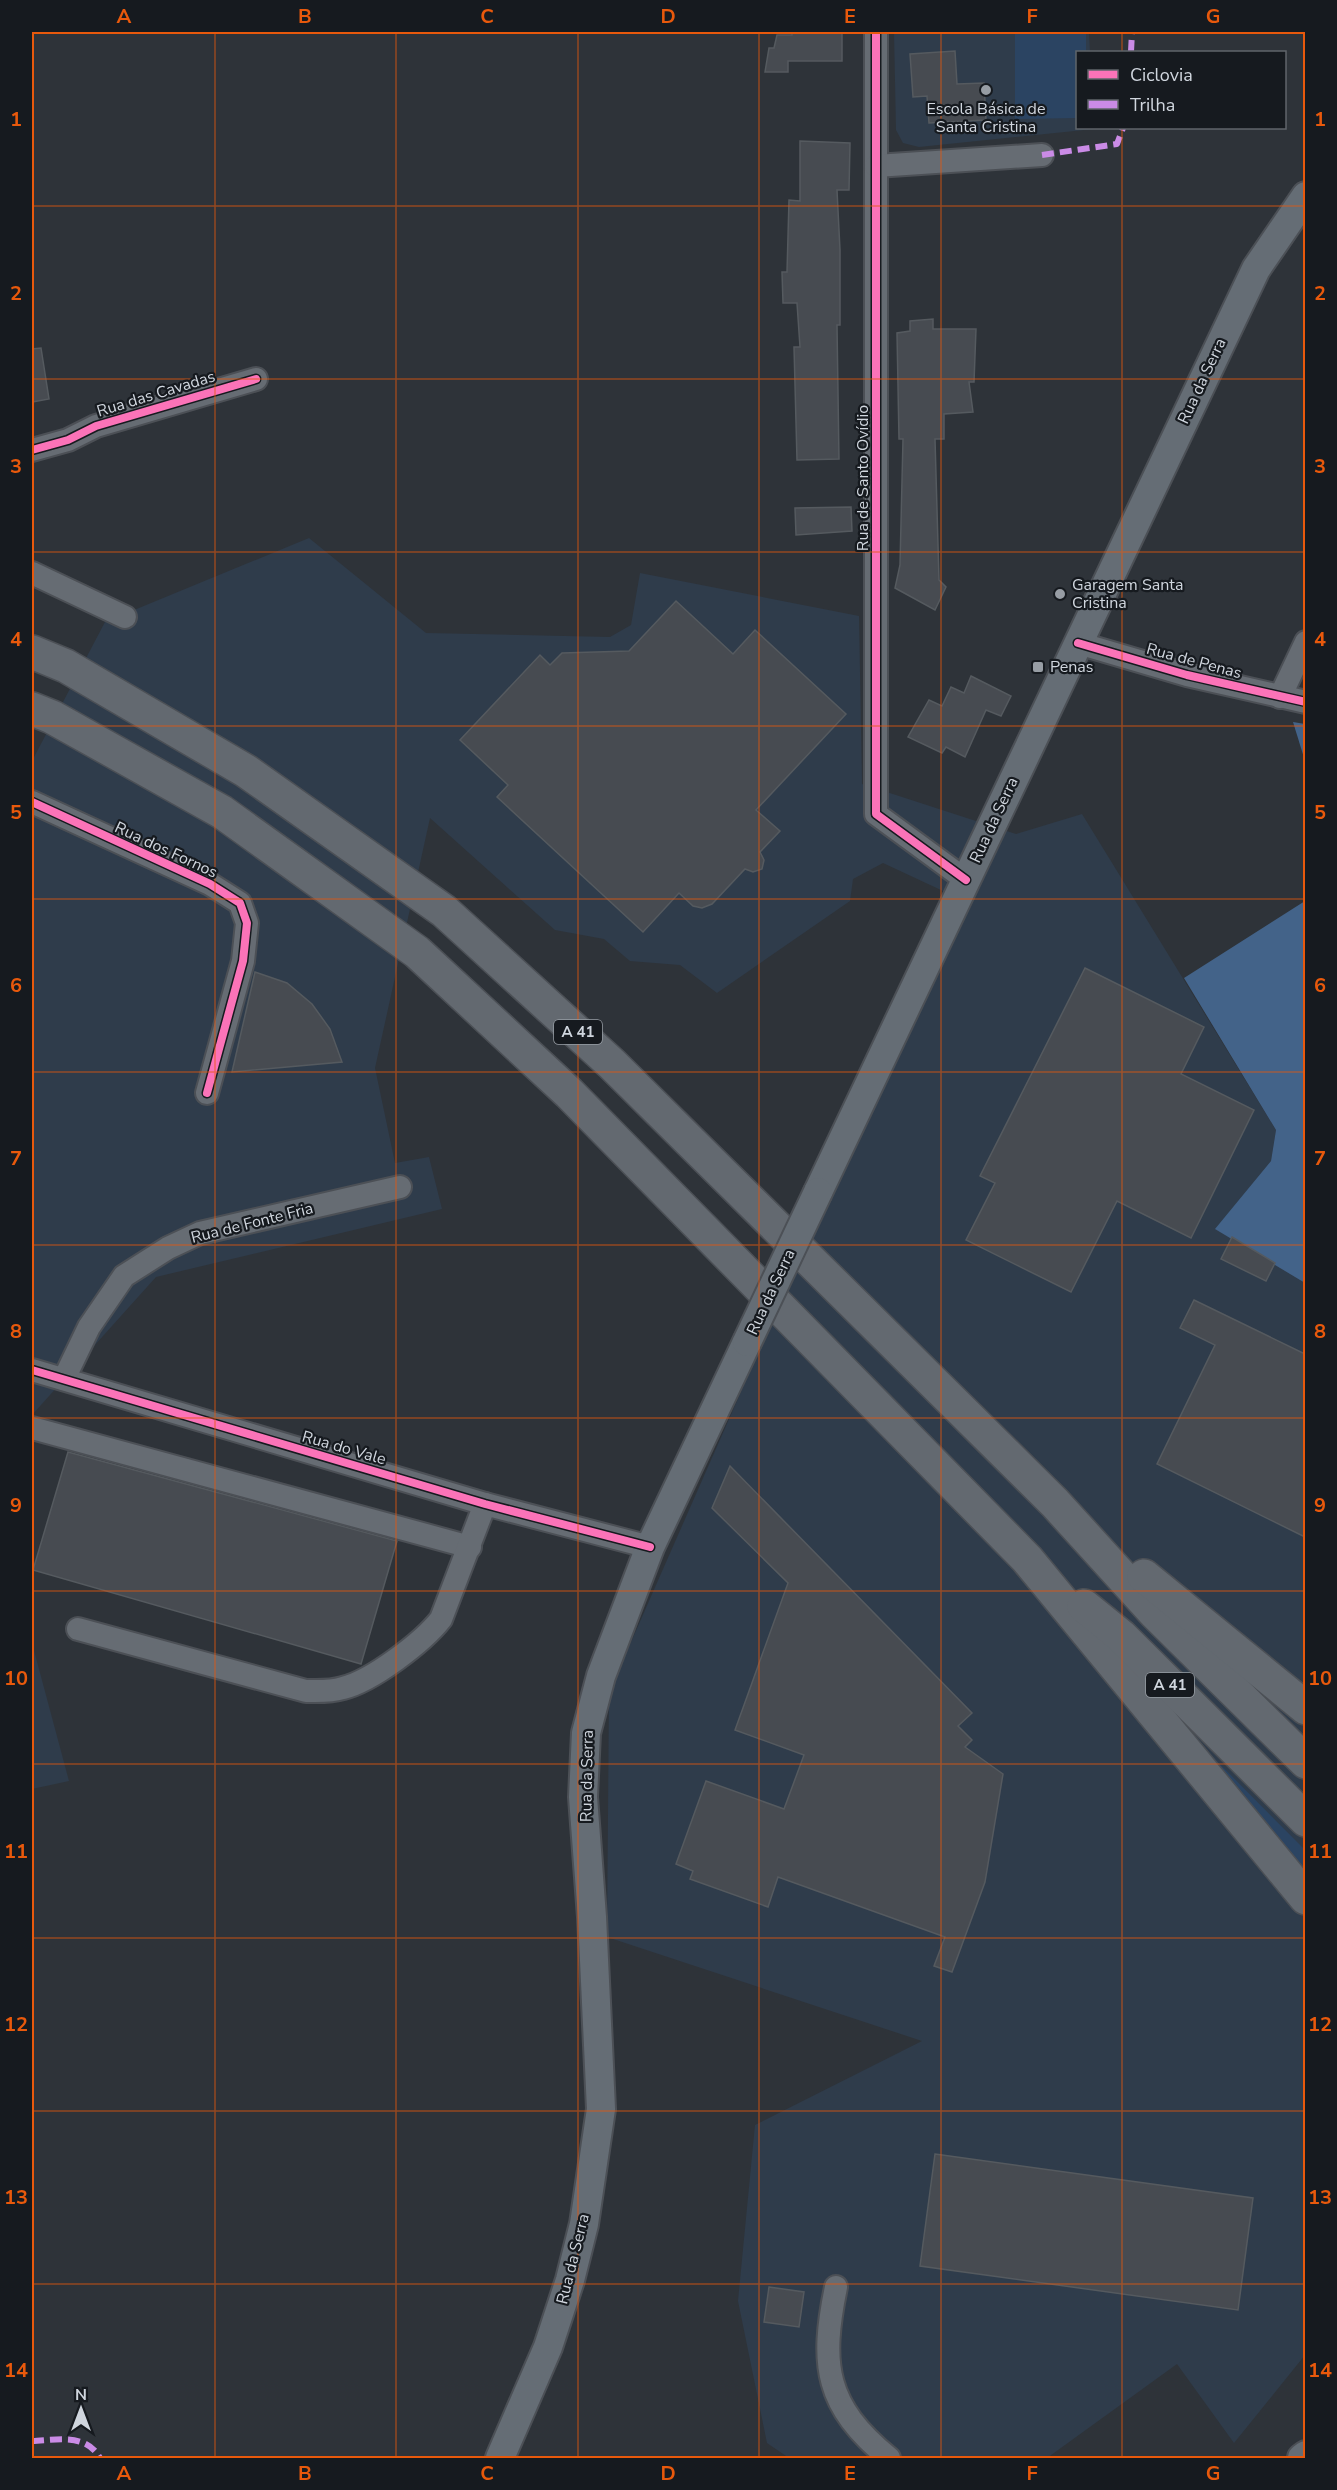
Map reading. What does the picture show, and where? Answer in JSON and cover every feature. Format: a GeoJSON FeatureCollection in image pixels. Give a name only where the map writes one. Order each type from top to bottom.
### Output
{"type":"FeatureCollection","features":[{"type":"Feature","properties":{"kind":"highway","name":"A 41"},"geometry":{"type":"LineString","coordinates":[[32,652],[66,666],[246,771],[444,910],[612,1064],[1054,1503],[1154,1612],[1305,1762]]}},
{"type":"Feature","properties":{"kind":"highway","name":"A 41"},"geometry":{"type":"LineString","coordinates":[[32,709],[52,717],[222,812],[417,952],[569,1093],[1027,1559],[1120,1636],[1305,1820]]}},
{"type":"Feature","properties":{"kind":"highway"},"geometry":{"type":"LineString","coordinates":[[1054,1503],[1305,1708]]}},
{"type":"Feature","properties":{"kind":"highway"},"geometry":{"type":"LineString","coordinates":[[1027,1559],[1305,1898]]}},
{"type":"Feature","properties":{"kind":"main road","name":"Rua da Serra"},"geometry":{"type":"LineString","coordinates":[[500,2458],[548,2347],[570,2280],[584,2224],[601,2109],[592,1917],[583,1797],[586,1733],[601,1676],[650,1547],[1078,643],[1256,269],[1305,196]]}},
{"type":"Feature","properties":{"kind":"main road"},"geometry":{"type":"LineString","coordinates":[[1302,2458],[1305,2455]]}},
{"type":"Feature","properties":{"kind":"street","name":"Rua de Santo Ovídio"},"geometry":{"type":"LineString","coordinates":[[876,32],[876,814],[966,880]]}},
{"type":"Feature","properties":{"kind":"street"},"geometry":{"type":"LineString","coordinates":[[876,166],[1042,155]]}},
{"type":"Feature","properties":{"kind":"street","name":"Rua das Cavadas"},"geometry":{"type":"LineString","coordinates":[[32,450],[68,440],[96,426],[256,379]]}},
{"type":"Feature","properties":{"kind":"street"},"geometry":{"type":"LineString","coordinates":[[32,573],[125,617]]}},
{"type":"Feature","properties":{"kind":"street"},"geometry":{"type":"LineString","coordinates":[[1280,697],[1305,642]]}},
{"type":"Feature","properties":{"kind":"street","name":"Rua de Penas"},"geometry":{"type":"LineString","coordinates":[[1078,643],[1187,675],[1305,702]]}},
{"type":"Feature","properties":{"kind":"street","name":"Rua dos Fornos"},"geometry":{"type":"LineString","coordinates":[[32,802],[210,884],[240,903],[247,923],[243,962],[207,1093]]}},
{"type":"Feature","properties":{"kind":"street","name":"Rua de Fonte Fria"},"geometry":{"type":"LineString","coordinates":[[64,1379],[89,1327],[124,1276],[168,1248],[200,1233],[400,1187]]}},
{"type":"Feature","properties":{"kind":"street","name":"Rua do Vale"},"geometry":{"type":"LineString","coordinates":[[32,1370],[485,1504],[650,1547]]}},
{"type":"Feature","properties":{"kind":"street"},"geometry":{"type":"LineString","coordinates":[[32,1428],[470,1547]]}},
{"type":"Feature","properties":{"kind":"street"},"geometry":{"type":"LineString","coordinates":[[78,1629],[306,1691],[324,1692],[344,1688],[370,1677],[431,1632],[441,1619],[485,1504]]}},
{"type":"Feature","properties":{"kind":"street"},"geometry":{"type":"LineString","coordinates":[[836,2287],[829,2322],[827,2358],[837,2401],[867,2441],[889,2458]]}},
{"type":"Feature","properties":{"kind":"shaded area","name":"Escola Básica de Santa Cristina"},"geometry":{"type":"Polygon","coordinates":[[[894,32],[1089,32],[1090,51],[1076,51],[1076,129],[1094,129],[919,147],[903,143],[896,130],[894,32]]]}},
{"type":"Feature","properties":{"kind":"shaded area"},"geometry":{"type":"Polygon","coordinates":[[[1015,32],[1086,32],[1086,51],[1076,51],[1076,118],[1015,119],[1015,32]]]}},
{"type":"Feature","properties":{"kind":"shaded area"},"geometry":{"type":"Polygon","coordinates":[[[309,538],[426,633],[610,637],[631,625],[640,573],[859,616],[862,784],[1016,834],[1082,814],[1276,1130],[1271,1161],[1216,1229],[1305,1283],[1305,2355],[1234,2443],[1177,2364],[1047,2458],[789,2458],[767,2443],[738,2301],[755,2125],[922,2041],[607,1937],[609,1692],[751,1369],[971,904],[883,863],[853,879],[850,901],[717,993],[680,965],[630,961],[604,939],[555,930],[430,818],[375,1068],[395,1163],[429,1157],[442,1209],[156,1277],[32,1415],[32,761],[105,622],[309,538]]]}},
{"type":"Feature","properties":{"kind":"shaded area"},"geometry":{"type":"Polygon","coordinates":[[[1293,722],[1305,724],[1305,761],[1293,722]]]}},
{"type":"Feature","properties":{"kind":"shaded area"},"geometry":{"type":"Polygon","coordinates":[[[1305,901],[1305,1283],[1215,1229],[1271,1161],[1276,1130],[1184,978],[1305,901]]]}},
{"type":"Feature","properties":{"kind":"shaded area"},"geometry":{"type":"Polygon","coordinates":[[[32,1643],[69,1781],[32,1789],[32,1643]]]}},
{"type":"Feature","properties":{"kind":"shaded area"},"geometry":{"type":"Polygon","coordinates":[[[1195,1739],[1305,1850],[1305,1881],[1195,1739]]]}},
{"type":"Feature","properties":{"kind":"building"},"geometry":{"type":"Polygon","coordinates":[[[792,32],[842,32],[842,61],[788,61],[788,72],[765,72],[769,48],[774,48],[777,35],[792,35],[792,32]]]}},
{"type":"Feature","properties":{"kind":"building"},"geometry":{"type":"Polygon","coordinates":[[[955,51],[957,84],[984,83],[986,120],[929,123],[927,96],[913,97],[910,54],[955,51]]]}},
{"type":"Feature","properties":{"kind":"building"},"geometry":{"type":"Polygon","coordinates":[[[800,141],[850,143],[849,190],[837,190],[840,250],[840,325],[837,325],[839,459],[797,460],[794,347],[800,347],[797,303],[783,303],[782,272],[787,272],[789,200],[800,201],[800,141]]]}},
{"type":"Feature","properties":{"kind":"building"},"geometry":{"type":"Polygon","coordinates":[[[933,319],[933,329],[976,329],[974,382],[969,382],[973,412],[944,414],[944,439],[935,439],[939,580],[946,587],[935,610],[895,588],[900,565],[903,439],[899,439],[897,333],[910,331],[910,321],[933,319]]]}},
{"type":"Feature","properties":{"kind":"building"},"geometry":{"type":"Polygon","coordinates":[[[41,348],[49,399],[32,402],[32,349],[41,348]]]}},
{"type":"Feature","properties":{"kind":"building"},"geometry":{"type":"Polygon","coordinates":[[[851,507],[852,531],[796,535],[795,508],[851,507]]]}},
{"type":"Feature","properties":{"kind":"building"},"geometry":{"type":"Polygon","coordinates":[[[676,601],[733,654],[755,630],[846,714],[756,810],[780,831],[760,852],[764,860],[762,869],[753,872],[745,869],[712,904],[702,908],[693,906],[679,893],[643,932],[497,797],[508,785],[460,740],[540,655],[550,665],[562,653],[629,651],[676,601]]]}},
{"type":"Feature","properties":{"kind":"building"},"geometry":{"type":"Polygon","coordinates":[[[971,676],[1011,696],[1001,716],[986,710],[965,757],[946,747],[942,753],[908,737],[929,700],[942,706],[951,687],[964,693],[971,676]]]}},
{"type":"Feature","properties":{"kind":"building"},"geometry":{"type":"Polygon","coordinates":[[[1085,968],[1204,1027],[1181,1074],[1254,1110],[1191,1238],[1117,1201],[1071,1292],[966,1240],[995,1183],[980,1176],[1085,968]]]}},
{"type":"Feature","properties":{"kind":"building"},"geometry":{"type":"Polygon","coordinates":[[[255,972],[287,983],[312,1004],[330,1029],[342,1062],[232,1072],[255,972]]]}},
{"type":"Feature","properties":{"kind":"building"},"geometry":{"type":"Polygon","coordinates":[[[1232,1237],[1275,1263],[1266,1281],[1221,1259],[1232,1237]]]}},
{"type":"Feature","properties":{"kind":"building"},"geometry":{"type":"Polygon","coordinates":[[[1194,1300],[1305,1354],[1305,1537],[1157,1464],[1215,1345],[1180,1328],[1194,1300]]]}},
{"type":"Feature","properties":{"kind":"building"},"geometry":{"type":"Polygon","coordinates":[[[68,1452],[397,1541],[361,1664],[33,1570],[68,1452]]]}},
{"type":"Feature","properties":{"kind":"building"},"geometry":{"type":"Polygon","coordinates":[[[730,1466],[972,1713],[958,1726],[972,1740],[965,1747],[1003,1774],[985,1882],[952,1972],[934,1966],[945,1937],[778,1877],[768,1907],[690,1879],[693,1871],[676,1864],[706,1781],[784,1809],[804,1755],[735,1730],[788,1583],[712,1508],[730,1466]]]}},
{"type":"Feature","properties":{"kind":"building"},"geometry":{"type":"Polygon","coordinates":[[[935,2154],[1253,2198],[1238,2310],[920,2266],[935,2154]]]}},
{"type":"Feature","properties":{"kind":"building"},"geometry":{"type":"Polygon","coordinates":[[[769,2287],[804,2292],[799,2327],[764,2322],[769,2287]]]}},
{"type":"Feature","properties":{"kind":"marked path"},"geometry":{"type":"LineString","coordinates":[[1131,51],[1132,32]]}},
{"type":"Feature","properties":{"kind":"marked path"},"geometry":{"type":"LineString","coordinates":[[1042,155],[1117,144],[1123,129]]}},
{"type":"Feature","properties":{"kind":"marked path"},"geometry":{"type":"LineString","coordinates":[[32,2441],[61,2439],[79,2441],[94,2450],[100,2458]]}},
{"type":"Feature","properties":{"kind":"cycle path"},"geometry":{"type":"LineString","coordinates":[[876,32],[876,814],[966,880]]}},
{"type":"Feature","properties":{"kind":"cycle path"},"geometry":{"type":"LineString","coordinates":[[32,450],[68,440],[96,426],[256,379]]}},
{"type":"Feature","properties":{"kind":"cycle path"},"geometry":{"type":"LineString","coordinates":[[1078,643],[1187,675],[1306,702]]}},
{"type":"Feature","properties":{"kind":"cycle path"},"geometry":{"type":"LineString","coordinates":[[32,802],[210,884],[240,903],[247,923],[243,961],[207,1093]]}},
{"type":"Feature","properties":{"kind":"cycle path"},"geometry":{"type":"LineString","coordinates":[[32,1370],[485,1504],[650,1547]]}},
{"type":"Feature","properties":{"kind":"place","name":"Escola Básica de Santa Cristina"},"geometry":{"type":"Point","coordinates":[986,90]}},
{"type":"Feature","properties":{"kind":"place","name":"Garagem Santa Cristina"},"geometry":{"type":"Point","coordinates":[1060,594]}},
{"type":"Feature","properties":{"kind":"place","name":"Penas"},"geometry":{"type":"Point","coordinates":[1038,667]}}]}
